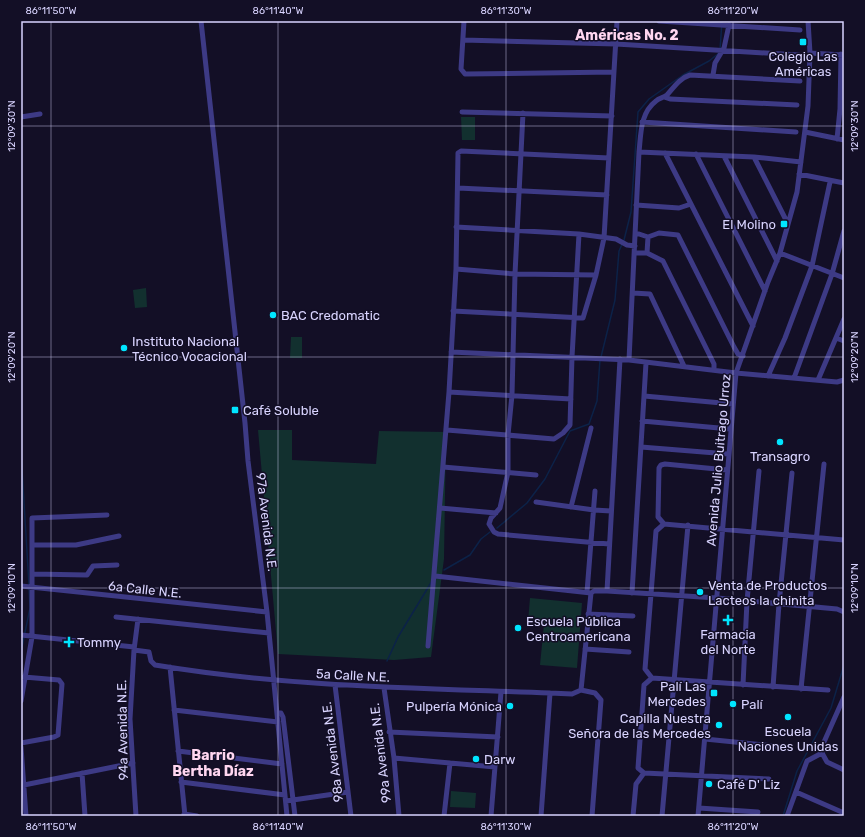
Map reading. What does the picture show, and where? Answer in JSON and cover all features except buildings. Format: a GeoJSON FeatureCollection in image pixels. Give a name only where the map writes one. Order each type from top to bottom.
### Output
{"type":"FeatureCollection","features":[{"type":"Feature","properties":{"kind":"street","name":"97a Avenida N.E."},"geometry":{"type":"LineString","coordinates":[[201,21],[248,462],[267,612],[288,816]]}},
{"type":"Feature","properties":{"kind":"street"},"geometry":{"type":"LineString","coordinates":[[464,21],[461,69],[465,74],[614,72]]}},
{"type":"Feature","properties":{"kind":"street"},"geometry":{"type":"LineString","coordinates":[[453,311],[583,318],[596,275],[604,238],[617,21]]}},
{"type":"Feature","properties":{"kind":"street"},"geometry":{"type":"LineString","coordinates":[[660,21],[800,30]]}},
{"type":"Feature","properties":{"kind":"street","name":"Avenida Julio Buitrago Urroz"},"geometry":{"type":"LineString","coordinates":[[698,816],[717,598],[721,528],[736,373],[764,291],[780,253],[788,225],[799,174],[805,132],[810,53],[808,21]]}},
{"type":"Feature","properties":{"kind":"street"},"geometry":{"type":"LineString","coordinates":[[713,75],[714,63],[722,51],[723,25]]}},
{"type":"Feature","properties":{"kind":"street"},"geometry":{"type":"LineString","coordinates":[[463,40],[616,44],[799,55]]}},
{"type":"Feature","properties":{"kind":"street"},"geometry":{"type":"LineString","coordinates":[[810,53],[842,55],[840,109],[837,139]]}},
{"type":"Feature","properties":{"kind":"street"},"geometry":{"type":"LineString","coordinates":[[629,360],[636,233],[636,205],[642,122],[656,100],[664,97],[686,76],[694,74],[800,81]]}},
{"type":"Feature","properties":{"kind":"street"},"geometry":{"type":"LineString","coordinates":[[664,97],[670,99],[797,105]]}},
{"type":"Feature","properties":{"kind":"street"},"geometry":{"type":"LineString","coordinates":[[462,112],[612,116]]}},
{"type":"Feature","properties":{"kind":"street"},"geometry":{"type":"LineString","coordinates":[[523,113],[515,274],[512,395],[508,435],[508,472],[500,508],[490,524],[494,532],[498,534],[609,544]]}},
{"type":"Feature","properties":{"kind":"street"},"geometry":{"type":"LineString","coordinates":[[21,117],[40,114]]}},
{"type":"Feature","properties":{"kind":"street"},"geometry":{"type":"LineString","coordinates":[[642,122],[796,132]]}},
{"type":"Feature","properties":{"kind":"street"},"geometry":{"type":"LineString","coordinates":[[805,132],[844,140]]}},
{"type":"Feature","properties":{"kind":"street"},"geometry":{"type":"LineString","coordinates":[[428,646],[447,430],[456,269],[458,152],[609,158]]}},
{"type":"Feature","properties":{"kind":"street"},"geometry":{"type":"LineString","coordinates":[[639,152],[754,157],[801,162]]}},
{"type":"Feature","properties":{"kind":"street"},"geometry":{"type":"LineString","coordinates":[[666,153],[753,326]]}},
{"type":"Feature","properties":{"kind":"street"},"geometry":{"type":"LineString","coordinates":[[696,154],[764,291]]}},
{"type":"Feature","properties":{"kind":"street"},"geometry":{"type":"LineString","coordinates":[[724,156],[777,261]]}},
{"type":"Feature","properties":{"kind":"street"},"geometry":{"type":"LineString","coordinates":[[754,157],[788,225]]}},
{"type":"Feature","properties":{"kind":"street"},"geometry":{"type":"LineString","coordinates":[[799,174],[830,182],[844,183]]}},
{"type":"Feature","properties":{"kind":"street"},"geometry":{"type":"LineString","coordinates":[[768,376],[785,338],[812,266],[830,182]]}},
{"type":"Feature","properties":{"kind":"street"},"geometry":{"type":"LineString","coordinates":[[458,188],[607,195]]}},
{"type":"Feature","properties":{"kind":"street"},"geometry":{"type":"LineString","coordinates":[[636,205],[679,208],[691,204]]}},
{"type":"Feature","properties":{"kind":"street"},"geometry":{"type":"LineString","coordinates":[[456,227],[579,234],[604,238],[635,246]]}},
{"type":"Feature","properties":{"kind":"street"},"geometry":{"type":"LineString","coordinates":[[794,378],[832,274],[844,231]]}},
{"type":"Feature","properties":{"kind":"street"},"geometry":{"type":"LineString","coordinates":[[636,233],[648,237],[659,233],[678,235],[734,347],[738,354],[743,356]]}},
{"type":"Feature","properties":{"kind":"street"},"geometry":{"type":"LineString","coordinates":[[447,430],[554,439],[563,433],[570,424],[579,234]]}},
{"type":"Feature","properties":{"kind":"street"},"geometry":{"type":"LineString","coordinates":[[647,253],[648,237]]}},
{"type":"Feature","properties":{"kind":"street"},"geometry":{"type":"LineString","coordinates":[[635,253],[647,253],[663,261],[714,364],[714,370]]}},
{"type":"Feature","properties":{"kind":"street"},"geometry":{"type":"LineString","coordinates":[[780,253],[844,278]]}},
{"type":"Feature","properties":{"kind":"street"},"geometry":{"type":"LineString","coordinates":[[456,269],[515,274],[596,275]]}},
{"type":"Feature","properties":{"kind":"street"},"geometry":{"type":"LineString","coordinates":[[633,293],[650,294],[684,366]]}},
{"type":"Feature","properties":{"kind":"street"},"geometry":{"type":"LineString","coordinates":[[818,380],[844,319]]}},
{"type":"Feature","properties":{"kind":"street"},"geometry":{"type":"LineString","coordinates":[[836,338],[844,341]]}},
{"type":"Feature","properties":{"kind":"street"},"geometry":{"type":"LineString","coordinates":[[451,352],[606,358],[768,376],[840,382],[844,380]]}},
{"type":"Feature","properties":{"kind":"street"},"geometry":{"type":"LineString","coordinates":[[607,591],[620,359]]}},
{"type":"Feature","properties":{"kind":"street"},"geometry":{"type":"LineString","coordinates":[[632,593],[646,363]]}},
{"type":"Feature","properties":{"kind":"street"},"geometry":{"type":"LineString","coordinates":[[449,392],[571,398]]}},
{"type":"Feature","properties":{"kind":"street"},"geometry":{"type":"LineString","coordinates":[[644,396],[733,404]]}},
{"type":"Feature","properties":{"kind":"street"},"geometry":{"type":"LineString","coordinates":[[642,421],[730,429]]}},
{"type":"Feature","properties":{"kind":"street"},"geometry":{"type":"LineString","coordinates":[[571,507],[591,428]]}},
{"type":"Feature","properties":{"kind":"street"},"geometry":{"type":"LineString","coordinates":[[640,447],[728,454]]}},
{"type":"Feature","properties":{"kind":"street"},"geometry":{"type":"LineString","coordinates":[[801,689],[808,607],[824,464]]}},
{"type":"Feature","properties":{"kind":"street"},"geometry":{"type":"LineString","coordinates":[[727,470],[661,465],[658,517],[664,524],[844,540]]}},
{"type":"Feature","properties":{"kind":"street"},"geometry":{"type":"LineString","coordinates":[[443,467],[536,475]]}},
{"type":"Feature","properties":{"kind":"street"},"geometry":{"type":"LineString","coordinates":[[743,684],[747,602],[759,472]]}},
{"type":"Feature","properties":{"kind":"street"},"geometry":{"type":"LineString","coordinates":[[773,687],[785,534],[792,473]]}},
{"type":"Feature","properties":{"kind":"street"},"geometry":{"type":"LineString","coordinates":[[592,816],[601,700],[595,693],[581,690],[588,614],[590,542],[595,491]]}},
{"type":"Feature","properties":{"kind":"street"},"geometry":{"type":"LineString","coordinates":[[536,502],[611,511]]}},
{"type":"Feature","properties":{"kind":"street"},"geometry":{"type":"LineString","coordinates":[[440,508],[496,513]]}},
{"type":"Feature","properties":{"kind":"street"},"geometry":{"type":"LineString","coordinates":[[21,701],[30,636],[34,589],[32,519],[34,517],[107,515]]}},
{"type":"Feature","properties":{"kind":"street"},"geometry":{"type":"LineString","coordinates":[[652,678],[645,669],[656,531],[664,524]]}},
{"type":"Feature","properties":{"kind":"street"},"geometry":{"type":"LineString","coordinates":[[662,816],[688,526]]}},
{"type":"Feature","properties":{"kind":"street"},"geometry":{"type":"LineString","coordinates":[[32,545],[76,545],[119,536]]}},
{"type":"Feature","properties":{"kind":"street"},"geometry":{"type":"LineString","coordinates":[[33,574],[87,575],[93,566],[117,566]]}},
{"type":"Feature","properties":{"kind":"street"},"geometry":{"type":"LineString","coordinates":[[435,576],[589,592],[607,591],[717,598],[747,602],[837,609],[844,612]]}},
{"type":"Feature","properties":{"kind":"street","name":"6a Calle N.E."},"geometry":{"type":"LineString","coordinates":[[21,586],[34,589],[267,612]]}},
{"type":"Feature","properties":{"kind":"street"},"geometry":{"type":"LineString","coordinates":[[588,614],[633,616]]}},
{"type":"Feature","properties":{"kind":"street"},"geometry":{"type":"LineString","coordinates":[[116,617],[269,633]]}},
{"type":"Feature","properties":{"kind":"street","name":"94a Avenida N.E."},"geometry":{"type":"LineString","coordinates":[[136,816],[130,719],[134,648],[138,619]]}},
{"type":"Feature","properties":{"kind":"street"},"geometry":{"type":"LineString","coordinates":[[21,635],[134,648]]}},
{"type":"Feature","properties":{"kind":"street","name":"5a Calle N.E."},"geometry":{"type":"LineString","coordinates":[[134,648],[149,652],[153,664],[274,681],[384,688],[501,692],[572,694],[581,690]]}},
{"type":"Feature","properties":{"kind":"street"},"geometry":{"type":"LineString","coordinates":[[585,649],[629,652]]}},
{"type":"Feature","properties":{"kind":"street"},"geometry":{"type":"LineString","coordinates":[[170,667],[184,815],[197,816]]}},
{"type":"Feature","properties":{"kind":"street"},"geometry":{"type":"LineString","coordinates":[[24,677],[61,682],[58,734],[56,736],[21,745],[26,816]]}},
{"type":"Feature","properties":{"kind":"street"},"geometry":{"type":"LineString","coordinates":[[769,779],[710,775],[702,777],[644,773],[638,768],[644,685],[652,678],[828,690]]}},
{"type":"Feature","properties":{"kind":"street","name":"98a Avenida N.E."},"geometry":{"type":"LineString","coordinates":[[335,685],[351,816]]}},
{"type":"Feature","properties":{"kind":"street","name":"99a Avenida N.E."},"geometry":{"type":"LineString","coordinates":[[384,688],[389,732],[394,758],[398,816]]}},
{"type":"Feature","properties":{"kind":"street"},"geometry":{"type":"LineString","coordinates":[[491,816],[501,692]]}},
{"type":"Feature","properties":{"kind":"street"},"geometry":{"type":"LineString","coordinates":[[541,816],[550,693]]}},
{"type":"Feature","properties":{"kind":"street"},"geometry":{"type":"LineString","coordinates":[[844,697],[824,742],[822,753],[827,762],[844,770]]}},
{"type":"Feature","properties":{"kind":"street"},"geometry":{"type":"LineString","coordinates":[[174,710],[278,722]]}},
{"type":"Feature","properties":{"kind":"street"},"geometry":{"type":"LineString","coordinates":[[277,713],[281,713],[283,717],[295,816]]}},
{"type":"Feature","properties":{"kind":"street"},"geometry":{"type":"LineString","coordinates":[[389,732],[498,737]]}},
{"type":"Feature","properties":{"kind":"street"},"geometry":{"type":"LineString","coordinates":[[705,739],[784,747]]}},
{"type":"Feature","properties":{"kind":"street"},"geometry":{"type":"LineString","coordinates":[[178,751],[282,764]]}},
{"type":"Feature","properties":{"kind":"street"},"geometry":{"type":"LineString","coordinates":[[787,816],[807,761],[822,753]]}},
{"type":"Feature","properties":{"kind":"street"},"geometry":{"type":"LineString","coordinates":[[394,758],[495,766]]}},
{"type":"Feature","properties":{"kind":"street"},"geometry":{"type":"LineString","coordinates":[[24,785],[133,763]]}},
{"type":"Feature","properties":{"kind":"street"},"geometry":{"type":"LineString","coordinates":[[444,816],[450,763]]}},
{"type":"Feature","properties":{"kind":"street"},"geometry":{"type":"LineString","coordinates":[[82,773],[85,816]]}},
{"type":"Feature","properties":{"kind":"street"},"geometry":{"type":"LineString","coordinates":[[633,816],[636,784],[644,773]]}},
{"type":"Feature","properties":{"kind":"street"},"geometry":{"type":"LineString","coordinates":[[181,782],[293,800],[348,792]]}},
{"type":"Feature","properties":{"kind":"street"},"geometry":{"type":"LineString","coordinates":[[796,792],[844,813]]}},
{"type":"Feature","properties":{"kind":"street"},"geometry":{"type":"LineString","coordinates":[[699,808],[758,812]]}},
{"type":"Feature","properties":{"kind":"green space"},"geometry":{"type":"Polygon","coordinates":[[[461,117],[475,117],[475,140],[462,140],[461,117]]]}},
{"type":"Feature","properties":{"kind":"green space"},"geometry":{"type":"Polygon","coordinates":[[[146,288],[147,307],[135,308],[133,290],[146,288]]]}},
{"type":"Feature","properties":{"kind":"green space"},"geometry":{"type":"Polygon","coordinates":[[[291,337],[302,337],[302,358],[290,358],[291,337]]]}},
{"type":"Feature","properties":{"kind":"green space"},"geometry":{"type":"Polygon","coordinates":[[[258,430],[292,430],[292,460],[376,464],[379,431],[446,432],[444,559],[431,657],[394,660],[278,654],[258,430]]]}},
{"type":"Feature","properties":{"kind":"green space"},"geometry":{"type":"Polygon","coordinates":[[[530,598],[582,603],[577,668],[540,665],[544,624],[528,622],[530,598]]]}},
{"type":"Feature","properties":{"kind":"green space"},"geometry":{"type":"Polygon","coordinates":[[[451,791],[476,793],[475,808],[450,807],[451,791]]]}},
{"type":"Feature","properties":{"kind":"waterway"},"geometry":{"type":"LineString","coordinates":[[720,50],[722,21]]}},
{"type":"Feature","properties":{"kind":"waterway"},"geometry":{"type":"LineString","coordinates":[[601,357],[615,300],[619,251],[624,240],[631,212],[638,112],[649,99],[683,75],[709,61],[719,53]]}},
{"type":"Feature","properties":{"kind":"waterway"},"geometry":{"type":"LineString","coordinates":[[497,528],[527,503],[545,479],[570,431],[589,424],[597,401],[600,360]]}},
{"type":"Feature","properties":{"kind":"waterway"},"geometry":{"type":"LineString","coordinates":[[21,453],[29,585]]}},
{"type":"Feature","properties":{"kind":"waterway"},"geometry":{"type":"LineString","coordinates":[[444,570],[470,555],[481,539],[490,532]]}},
{"type":"Feature","properties":{"kind":"waterway"},"geometry":{"type":"LineString","coordinates":[[387,661],[398,637],[432,581]]}},
{"type":"Feature","properties":{"kind":"waterway"},"geometry":{"type":"LineString","coordinates":[[21,652],[30,608],[29,589]]}},
{"type":"Feature","properties":{"kind":"waterway"},"geometry":{"type":"LineString","coordinates":[[783,816],[797,771],[831,708],[844,665]]}},
{"type":"Feature","properties":{"kind":"place","name":"Colegio Las Américas"},"geometry":{"type":"Point","coordinates":[803,42]}},
{"type":"Feature","properties":{"kind":"place","name":"El Molino"},"geometry":{"type":"Point","coordinates":[784,224]}},
{"type":"Feature","properties":{"kind":"place","name":"BAC Credomatic"},"geometry":{"type":"Point","coordinates":[273,315]}},
{"type":"Feature","properties":{"kind":"place","name":"Instituto Nacional Técnico Vocacional"},"geometry":{"type":"Point","coordinates":[124,348]}},
{"type":"Feature","properties":{"kind":"place","name":"Café Soluble"},"geometry":{"type":"Point","coordinates":[235,410]}},
{"type":"Feature","properties":{"kind":"place","name":"Transagro"},"geometry":{"type":"Point","coordinates":[780,442]}},
{"type":"Feature","properties":{"kind":"place","name":"Venta de Productos Lacteos la chinita"},"geometry":{"type":"Point","coordinates":[700,592]}},
{"type":"Feature","properties":{"kind":"place","name":"Farmacia del Norte"},"geometry":{"type":"Point","coordinates":[728,620]}},
{"type":"Feature","properties":{"kind":"place","name":"Escuela Pública Centroamericana"},"geometry":{"type":"Point","coordinates":[518,628]}},
{"type":"Feature","properties":{"kind":"place","name":"Tommy"},"geometry":{"type":"Point","coordinates":[69,642]}},
{"type":"Feature","properties":{"kind":"place","name":"Palí Las Mercedes"},"geometry":{"type":"Point","coordinates":[714,693]}},
{"type":"Feature","properties":{"kind":"place","name":"Palí"},"geometry":{"type":"Point","coordinates":[733,704]}},
{"type":"Feature","properties":{"kind":"place","name":"Pulpería Mónica"},"geometry":{"type":"Point","coordinates":[510,706]}},
{"type":"Feature","properties":{"kind":"place","name":"Escuela Naciones Unidas"},"geometry":{"type":"Point","coordinates":[788,717]}},
{"type":"Feature","properties":{"kind":"place","name":"Capilla Nuestra Señora de las Mercedes"},"geometry":{"type":"Point","coordinates":[719,725]}},
{"type":"Feature","properties":{"kind":"place","name":"Darw"},"geometry":{"type":"Point","coordinates":[476,759]}},
{"type":"Feature","properties":{"kind":"place","name":"Café D' Liz"},"geometry":{"type":"Point","coordinates":[709,784]}},
{"type":"Feature","properties":{"kind":"district","name":"Américas No. 2"},"geometry":{"type":"Point","coordinates":[627,35]}},
{"type":"Feature","properties":{"kind":"district","name":"Barrio Bertha Díaz"},"geometry":{"type":"Point","coordinates":[213,764]}}]}
